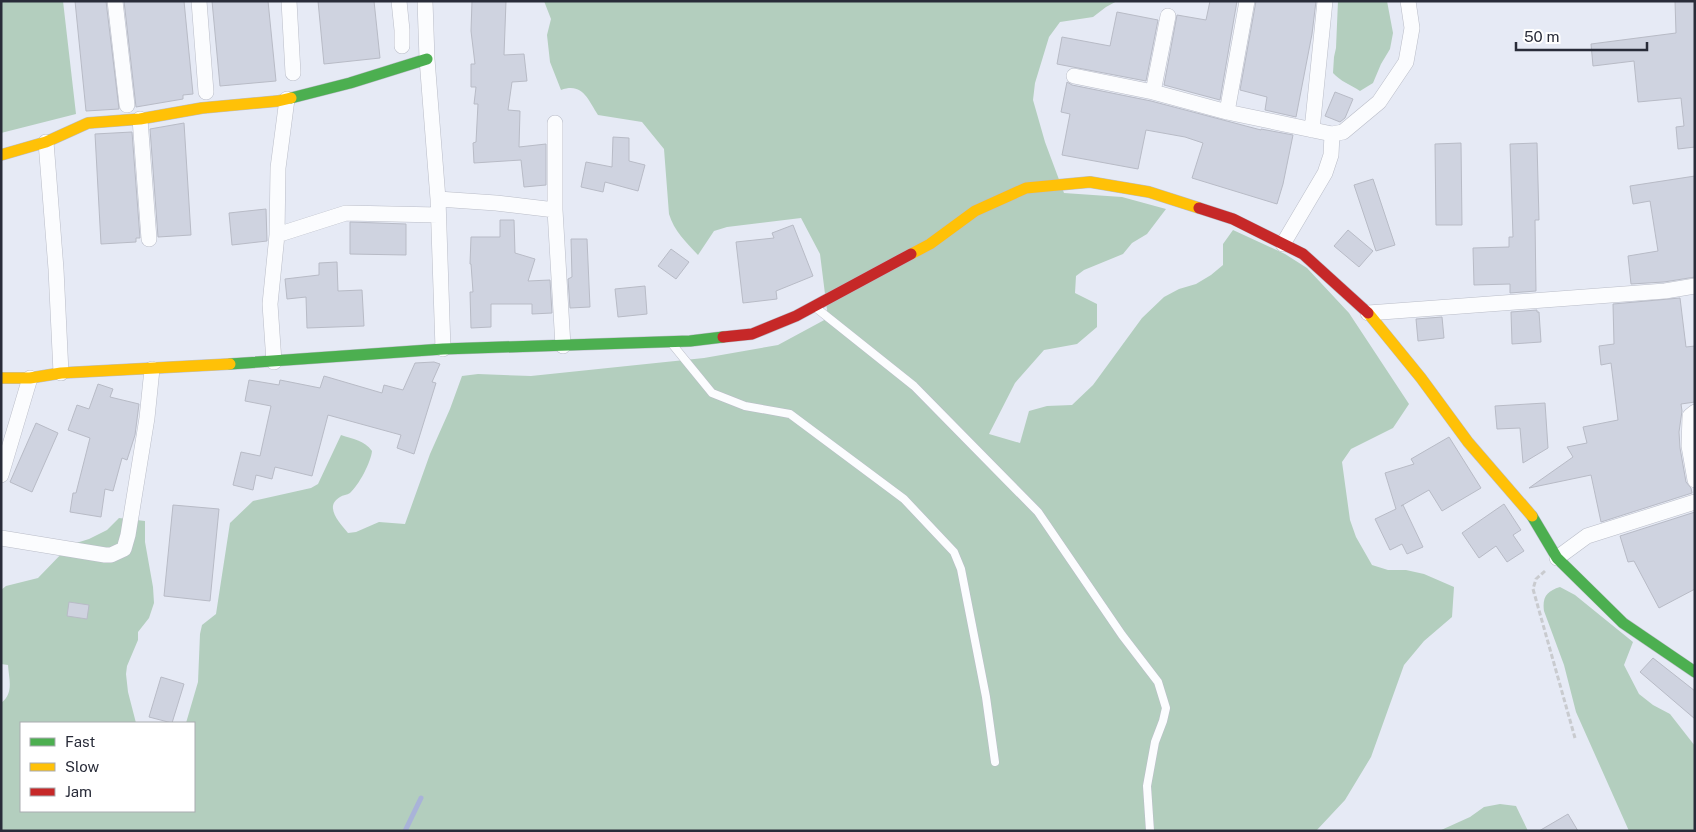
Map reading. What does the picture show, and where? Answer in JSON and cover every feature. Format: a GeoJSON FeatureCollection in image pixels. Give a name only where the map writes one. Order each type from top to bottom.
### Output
{"type":"FeatureCollection","features":[{"type":"Feature","properties":{"kind":"main road"},"geometry":{"type":"LineString","coordinates":[[1,156],[46,142],[88,123],[140,119],[202,108],[278,101],[350,83],[427,59]]}},
{"type":"Feature","properties":{"kind":"main road"},"geometry":{"type":"LineString","coordinates":[[1,378],[30,378],[61,373],[274,362],[443,349],[690,342],[752,334],[796,316],[930,244],[975,212],[1026,188],[1090,182],[1149,192],[1233,220],[1303,254],[1368,313],[1421,378],[1468,442],[1532,516],[1557,558],[1624,623],[1695,672]]}},
{"type":"Feature","properties":{"kind":"street"},"geometry":{"type":"LineString","coordinates":[[115,1],[127,105]]}},
{"type":"Feature","properties":{"kind":"street"},"geometry":{"type":"LineString","coordinates":[[199,1],[206,92]]}},
{"type":"Feature","properties":{"kind":"street"},"geometry":{"type":"LineString","coordinates":[[288,1],[293,74]]}},
{"type":"Feature","properties":{"kind":"street"},"geometry":{"type":"LineString","coordinates":[[399,1],[402,46]]}},
{"type":"Feature","properties":{"kind":"street"},"geometry":{"type":"LineString","coordinates":[[425,1],[427,59],[438,207],[443,349]]}},
{"type":"Feature","properties":{"kind":"street"},"geometry":{"type":"LineString","coordinates":[[1227,112],[1247,1]]}},
{"type":"Feature","properties":{"kind":"street"},"geometry":{"type":"LineString","coordinates":[[1312,130],[1325,1]]}},
{"type":"Feature","properties":{"kind":"street"},"geometry":{"type":"LineString","coordinates":[[1074,76],[1153,92],[1227,112],[1312,130],[1332,134],[1343,132],[1379,102],[1406,62],[1412,28],[1408,1]]}},
{"type":"Feature","properties":{"kind":"street"},"geometry":{"type":"LineString","coordinates":[[1153,92],[1168,16]]}},
{"type":"Feature","properties":{"kind":"street"},"geometry":{"type":"LineString","coordinates":[[274,362],[270,304],[277,235],[278,168],[287,99]]}},
{"type":"Feature","properties":{"kind":"street"},"geometry":{"type":"LineString","coordinates":[[140,119],[149,239]]}},
{"type":"Feature","properties":{"kind":"street"},"geometry":{"type":"LineString","coordinates":[[555,123],[555,210],[563,346]]}},
{"type":"Feature","properties":{"kind":"street"},"geometry":{"type":"LineString","coordinates":[[1283,244],[1325,173],[1331,155],[1332,134]]}},
{"type":"Feature","properties":{"kind":"street"},"geometry":{"type":"LineString","coordinates":[[46,142],[56,269],[61,373]]}},
{"type":"Feature","properties":{"kind":"street"},"geometry":{"type":"LineString","coordinates":[[277,235],[346,213],[496,203],[555,210]]}},
{"type":"Feature","properties":{"kind":"street"},"geometry":{"type":"LineString","coordinates":[[1368,313],[1648,292],[1695,286]]}},
{"type":"Feature","properties":{"kind":"street"},"geometry":{"type":"LineString","coordinates":[[1,538],[105,555],[124,549],[128,535],[147,418],[152,369]]}},
{"type":"Feature","properties":{"kind":"street"},"geometry":{"type":"LineString","coordinates":[[1,475],[30,378]]}},
{"type":"Feature","properties":{"kind":"street"},"geometry":{"type":"LineString","coordinates":[[1695,412],[1690,416],[1689,446],[1695,480]]}},
{"type":"Feature","properties":{"kind":"street"},"geometry":{"type":"LineString","coordinates":[[1557,558],[1587,536],[1695,502]]}},
{"type":"Feature","properties":{"kind":"lane"},"geometry":{"type":"LineString","coordinates":[[814,306],[914,386],[1038,512],[1122,635],[1158,682],[1166,708],[1155,742],[1146,786],[1150,831]]}},
{"type":"Feature","properties":{"kind":"lane"},"geometry":{"type":"LineString","coordinates":[[670,342],[712,393],[745,406],[790,414],[904,499],[954,552],[961,569],[986,697],[994,762]]}},
{"type":"Feature","properties":{"kind":"path"},"geometry":{"type":"LineString","coordinates":[[1557,558],[1536,579],[1534,589],[1575,738]]}},
{"type":"Feature","properties":{"kind":"green space"},"geometry":{"type":"Polygon","coordinates":[[[1,1],[63,1],[76,114],[1,133],[1,1]]]}},
{"type":"Feature","properties":{"kind":"green space"},"geometry":{"type":"Polygon","coordinates":[[[544,1],[1117,1],[1093,17],[1060,22],[1049,37],[1035,83],[1033,100],[1045,142],[1064,193],[1122,197],[1166,209],[1147,234],[1132,243],[1123,254],[1084,270],[1076,276],[1075,293],[1097,304],[1097,327],[1077,344],[1044,350],[1015,383],[989,434],[1020,443],[1029,411],[1047,406],[1072,405],[1093,385],[1142,318],[1164,297],[1179,289],[1196,284],[1223,265],[1223,244],[1233,230],[1285,254],[1307,268],[1349,313],[1409,404],[1393,428],[1351,449],[1342,462],[1350,520],[1356,537],[1372,565],[1388,570],[1406,570],[1424,574],[1454,587],[1452,617],[1424,641],[1404,665],[1371,757],[1345,800],[1316,831],[1,831],[1,703],[8,695],[10,686],[8,665],[1,664],[1,590],[6,586],[38,578],[73,544],[107,530],[119,518],[145,521],[145,542],[154,603],[149,618],[138,632],[138,640],[127,666],[128,692],[136,722],[20,722],[20,812],[195,812],[195,722],[186,722],[198,682],[200,634],[202,625],[216,614],[230,523],[253,501],[311,488],[318,484],[341,435],[362,442],[372,451],[367,467],[357,485],[350,493],[341,496],[335,501],[333,510],[338,520],[348,533],[356,532],[379,522],[405,524],[430,454],[462,376],[478,374],[531,376],[704,358],[778,345],[828,318],[820,254],[801,218],[727,227],[714,231],[698,255],[685,241],[674,226],[669,214],[664,149],[642,122],[598,115],[588,98],[580,90],[568,88],[561,90],[550,62],[547,35],[551,19],[544,1]]]}},
{"type":"Feature","properties":{"kind":"green space"},"geometry":{"type":"Polygon","coordinates":[[[1338,1],[1387,1],[1393,33],[1390,49],[1373,83],[1360,91],[1342,81],[1333,73],[1338,1]]]}},
{"type":"Feature","properties":{"kind":"green space"},"geometry":{"type":"Polygon","coordinates":[[[1560,587],[1575,595],[1633,642],[1624,665],[1639,694],[1653,705],[1670,714],[1695,746],[1695,831],[1629,831],[1576,712],[1564,665],[1544,611],[1546,595],[1560,587]]]}},
{"type":"Feature","properties":{"kind":"green space"},"geometry":{"type":"Polygon","coordinates":[[[1500,804],[1516,806],[1528,831],[1439,831],[1470,817],[1484,807],[1500,804]]]}},
{"type":"Feature","properties":{"kind":"building"},"geometry":{"type":"Polygon","coordinates":[[[75,1],[106,1],[119,109],[86,111],[75,1]]]}},
{"type":"Feature","properties":{"kind":"building"},"geometry":{"type":"Polygon","coordinates":[[[124,1],[184,1],[193,94],[183,95],[183,99],[136,107],[124,1]]]}},
{"type":"Feature","properties":{"kind":"building"},"geometry":{"type":"Polygon","coordinates":[[[212,1],[268,1],[276,81],[220,86],[212,1]]]}},
{"type":"Feature","properties":{"kind":"building"},"geometry":{"type":"Polygon","coordinates":[[[318,1],[374,1],[380,58],[324,64],[318,1]]]}},
{"type":"Feature","properties":{"kind":"building"},"geometry":{"type":"Polygon","coordinates":[[[472,1],[506,1],[504,55],[524,54],[527,81],[512,82],[508,110],[520,111],[519,147],[546,144],[546,185],[524,187],[521,160],[474,163],[473,143],[476,142],[478,104],[474,104],[476,87],[471,87],[471,64],[475,64],[471,31],[472,1]]]}},
{"type":"Feature","properties":{"kind":"building"},"geometry":{"type":"Polygon","coordinates":[[[1210,1],[1237,1],[1220,100],[1164,85],[1177,15],[1206,20],[1210,1]]]}},
{"type":"Feature","properties":{"kind":"building"},"geometry":{"type":"Polygon","coordinates":[[[1256,1],[1316,1],[1312,34],[1296,117],[1265,110],[1267,97],[1240,90],[1256,1]]]}},
{"type":"Feature","properties":{"kind":"building"},"geometry":{"type":"Polygon","coordinates":[[[1675,1],[1695,1],[1695,147],[1678,149],[1676,127],[1684,126],[1681,98],[1638,102],[1634,61],[1593,66],[1591,44],[1676,33],[1675,1]]]}},
{"type":"Feature","properties":{"kind":"building"},"geometry":{"type":"Polygon","coordinates":[[[1117,12],[1158,20],[1146,81],[1057,64],[1062,37],[1110,46],[1117,12]]]}},
{"type":"Feature","properties":{"kind":"building"},"geometry":{"type":"Polygon","coordinates":[[[1067,82],[1072,85],[1151,101],[1261,130],[1293,135],[1277,204],[1192,178],[1203,143],[1185,137],[1146,130],[1138,169],[1062,155],[1070,114],[1061,112],[1067,82]]]}},
{"type":"Feature","properties":{"kind":"building"},"geometry":{"type":"Polygon","coordinates":[[[1335,92],[1353,99],[1345,118],[1340,122],[1325,116],[1335,92]]]}},
{"type":"Feature","properties":{"kind":"building"},"geometry":{"type":"Polygon","coordinates":[[[184,123],[191,235],[158,237],[150,129],[184,123]]]}},
{"type":"Feature","properties":{"kind":"building"},"geometry":{"type":"Polygon","coordinates":[[[132,132],[140,238],[136,238],[136,242],[101,244],[95,134],[132,132]]]}},
{"type":"Feature","properties":{"kind":"building"},"geometry":{"type":"Polygon","coordinates":[[[613,137],[629,138],[629,161],[645,165],[638,191],[605,182],[603,192],[581,187],[586,162],[612,167],[613,137]]]}},
{"type":"Feature","properties":{"kind":"building"},"geometry":{"type":"Polygon","coordinates":[[[1461,143],[1462,225],[1436,225],[1435,144],[1461,143]]]}},
{"type":"Feature","properties":{"kind":"building"},"geometry":{"type":"Polygon","coordinates":[[[1537,143],[1539,220],[1535,220],[1536,291],[1510,293],[1510,284],[1474,285],[1473,248],[1509,247],[1509,237],[1513,237],[1510,144],[1537,143]]]}},
{"type":"Feature","properties":{"kind":"building"},"geometry":{"type":"Polygon","coordinates":[[[1695,176],[1695,277],[1664,282],[1631,284],[1628,256],[1658,251],[1650,201],[1633,204],[1630,186],[1695,176]]]}},
{"type":"Feature","properties":{"kind":"building"},"geometry":{"type":"Polygon","coordinates":[[[1373,179],[1395,245],[1376,251],[1354,185],[1373,179]]]}},
{"type":"Feature","properties":{"kind":"building"},"geometry":{"type":"Polygon","coordinates":[[[266,209],[267,241],[232,245],[229,213],[266,209]]]}},
{"type":"Feature","properties":{"kind":"building"},"geometry":{"type":"Polygon","coordinates":[[[500,220],[514,220],[515,253],[535,259],[528,281],[550,280],[552,313],[532,314],[532,304],[491,304],[491,327],[471,328],[470,292],[473,292],[470,264],[471,237],[500,237],[500,220]]]}},
{"type":"Feature","properties":{"kind":"building"},"geometry":{"type":"Polygon","coordinates":[[[350,222],[406,224],[406,255],[350,254],[350,222]]]}},
{"type":"Feature","properties":{"kind":"building"},"geometry":{"type":"Polygon","coordinates":[[[793,225],[813,276],[776,291],[777,299],[743,303],[736,242],[774,238],[772,233],[793,225]]]}},
{"type":"Feature","properties":{"kind":"building"},"geometry":{"type":"Polygon","coordinates":[[[1348,230],[1373,251],[1359,267],[1334,246],[1348,230]]]}},
{"type":"Feature","properties":{"kind":"building"},"geometry":{"type":"Polygon","coordinates":[[[571,239],[587,239],[590,307],[570,308],[568,279],[572,277],[571,239]]]}},
{"type":"Feature","properties":{"kind":"building"},"geometry":{"type":"Polygon","coordinates":[[[671,249],[689,262],[676,279],[658,266],[671,249]]]}},
{"type":"Feature","properties":{"kind":"building"},"geometry":{"type":"Polygon","coordinates":[[[337,262],[338,291],[362,290],[364,326],[307,328],[306,297],[287,299],[285,279],[319,275],[319,263],[337,262]]]}},
{"type":"Feature","properties":{"kind":"building"},"geometry":{"type":"Polygon","coordinates":[[[645,286],[647,314],[618,317],[615,289],[645,286]]]}},
{"type":"Feature","properties":{"kind":"building"},"geometry":{"type":"Polygon","coordinates":[[[1680,298],[1686,347],[1695,346],[1695,402],[1681,404],[1679,432],[1686,482],[1691,488],[1692,493],[1601,522],[1591,475],[1529,488],[1573,457],[1567,447],[1587,443],[1583,427],[1618,420],[1611,363],[1601,365],[1599,346],[1614,344],[1613,304],[1680,298]]]}},
{"type":"Feature","properties":{"kind":"building"},"geometry":{"type":"Polygon","coordinates":[[[1537,310],[1539,312],[1541,342],[1512,344],[1511,312],[1537,310]]]}},
{"type":"Feature","properties":{"kind":"building"},"geometry":{"type":"Polygon","coordinates":[[[1442,317],[1444,338],[1418,341],[1416,319],[1442,317]]]}},
{"type":"Feature","properties":{"kind":"building"},"geometry":{"type":"Polygon","coordinates":[[[434,362],[440,364],[432,382],[436,383],[414,454],[397,448],[401,435],[328,415],[312,476],[275,467],[272,479],[256,475],[253,490],[233,485],[241,452],[260,456],[271,406],[245,401],[249,380],[279,385],[280,380],[320,388],[324,376],[382,393],[384,385],[403,390],[415,363],[434,362]]]}},
{"type":"Feature","properties":{"kind":"building"},"geometry":{"type":"Polygon","coordinates":[[[98,384],[113,389],[110,397],[139,404],[135,435],[127,460],[122,458],[113,491],[105,489],[101,517],[70,512],[73,493],[76,493],[90,438],[68,430],[77,405],[89,409],[98,384]]]}},
{"type":"Feature","properties":{"kind":"building"},"geometry":{"type":"Polygon","coordinates":[[[1545,403],[1548,448],[1523,463],[1520,428],[1497,429],[1495,406],[1545,403]]]}},
{"type":"Feature","properties":{"kind":"building"},"geometry":{"type":"Polygon","coordinates":[[[36,423],[58,433],[32,492],[10,482],[36,423]]]}},
{"type":"Feature","properties":{"kind":"building"},"geometry":{"type":"Polygon","coordinates":[[[1449,437],[1481,488],[1442,511],[1429,490],[1401,506],[1403,505],[1423,547],[1407,554],[1402,544],[1390,550],[1375,519],[1396,509],[1385,473],[1414,464],[1411,459],[1449,437]]]}},
{"type":"Feature","properties":{"kind":"building"},"geometry":{"type":"Polygon","coordinates":[[[1504,504],[1521,530],[1513,535],[1524,551],[1507,562],[1496,546],[1479,558],[1462,533],[1504,504]]]}},
{"type":"Feature","properties":{"kind":"building"},"geometry":{"type":"Polygon","coordinates":[[[173,505],[219,509],[210,601],[164,596],[173,505]]]}},
{"type":"Feature","properties":{"kind":"building"},"geometry":{"type":"Polygon","coordinates":[[[1695,512],[1695,589],[1659,608],[1634,561],[1628,562],[1620,536],[1695,512]]]}},
{"type":"Feature","properties":{"kind":"building"},"geometry":{"type":"Polygon","coordinates":[[[69,602],[89,605],[87,619],[67,616],[69,602]]]}},
{"type":"Feature","properties":{"kind":"building"},"geometry":{"type":"Polygon","coordinates":[[[1653,658],[1695,691],[1695,719],[1640,672],[1653,658]]]}},
{"type":"Feature","properties":{"kind":"building"},"geometry":{"type":"Polygon","coordinates":[[[161,677],[184,684],[172,722],[149,717],[161,677]]]}},
{"type":"Feature","properties":{"kind":"building"},"geometry":{"type":"Polygon","coordinates":[[[1568,814],[1578,831],[1539,831],[1568,814]]]}},
{"type":"Feature","properties":{"kind":"waterway"},"geometry":{"type":"LineString","coordinates":[[405,831],[421,798]]}},
{"type":"Feature","properties":{"kind":"traffic: fast"},"geometry":{"type":"LineString","coordinates":[[291,98],[350,83],[427,59]]}},
{"type":"Feature","properties":{"kind":"traffic: fast"},"geometry":{"type":"LineString","coordinates":[[230,364],[443,349],[690,341],[723,337]]}},
{"type":"Feature","properties":{"kind":"traffic: fast"},"geometry":{"type":"LineString","coordinates":[[1532,516],[1557,558],[1623,623],[1695,672]]}},
{"type":"Feature","properties":{"kind":"traffic: slow"},"geometry":{"type":"LineString","coordinates":[[1,155],[46,142],[88,123],[140,119],[202,108],[278,101],[291,98]]}},
{"type":"Feature","properties":{"kind":"traffic: slow"},"geometry":{"type":"LineString","coordinates":[[911,254],[930,244],[975,211],[1026,188],[1090,182],[1149,192],[1199,208]]}},
{"type":"Feature","properties":{"kind":"traffic: slow"},"geometry":{"type":"LineString","coordinates":[[1368,313],[1421,378],[1468,442],[1532,516]]}},
{"type":"Feature","properties":{"kind":"traffic: slow"},"geometry":{"type":"LineString","coordinates":[[1,378],[30,378],[61,373],[230,364]]}},
{"type":"Feature","properties":{"kind":"traffic: jam"},"geometry":{"type":"LineString","coordinates":[[1199,208],[1233,219],[1303,254],[1368,313]]}},
{"type":"Feature","properties":{"kind":"traffic: jam"},"geometry":{"type":"LineString","coordinates":[[723,337],[752,334],[796,316],[911,254]]}}]}
